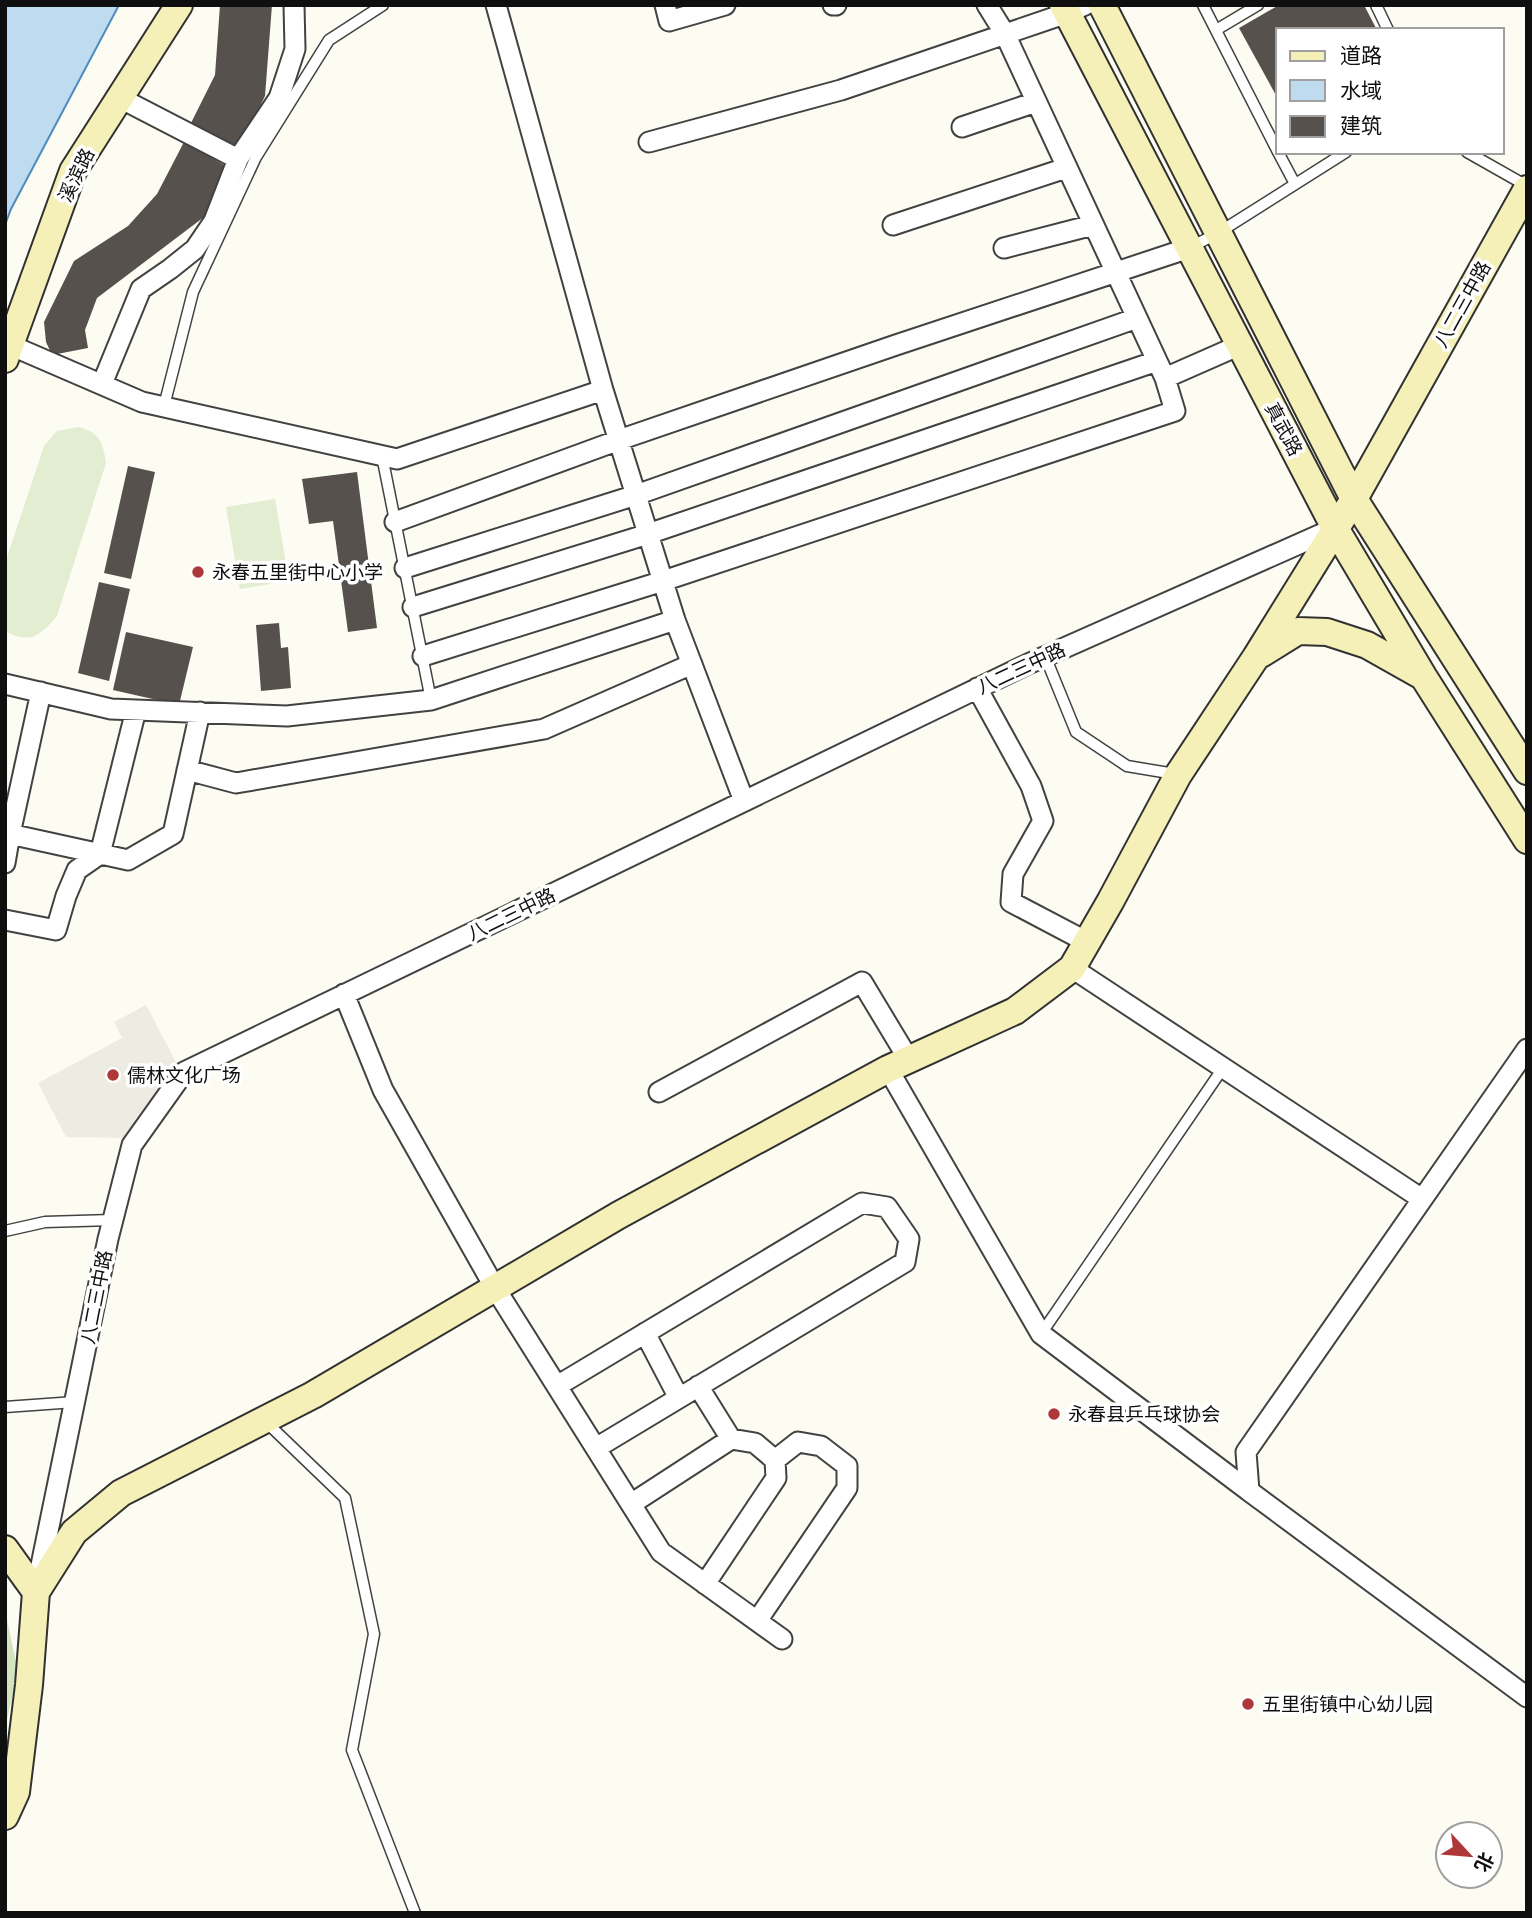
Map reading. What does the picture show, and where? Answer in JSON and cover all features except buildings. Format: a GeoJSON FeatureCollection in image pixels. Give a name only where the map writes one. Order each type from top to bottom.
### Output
{"type":"FeatureCollection","features":[{"type":"Feature","properties":{"kind":"main road","name":"溪滨路"},"geometry":{"type":"LineString","coordinates":[[8,352],[73,171],[179,5]]}},
{"type":"Feature","properties":{"kind":"main road","name":"真武路"},"geometry":{"type":"LineString","coordinates":[[1102,5],[1354,499],[1527,771]]}},
{"type":"Feature","properties":{"kind":"main road","name":"真武路"},"geometry":{"type":"LineString","coordinates":[[1072,8],[1189,248],[1335,528],[1423,676],[1527,839]]}},
{"type":"Feature","properties":{"kind":"main road","name":"八二三中路"},"geometry":{"type":"LineString","coordinates":[[5,1816],[16,1792],[29,1685],[36,1592],[74,1532],[121,1493],[313,1395],[619,1215],[899,1065],[1015,1010],[1072,968],[1178,775],[1256,657],[1354,499],[1527,187]]}},
{"type":"Feature","properties":{"kind":"main road"},"geometry":{"type":"LineString","coordinates":[[1256,657],[1298,631],[1327,632],[1367,645],[1423,676]]}},
{"type":"Feature","properties":{"kind":"main road"},"geometry":{"type":"LineString","coordinates":[[5,1549],[36,1592]]}},
{"type":"Feature","properties":{"kind":"street"},"geometry":{"type":"LineString","coordinates":[[102,384],[141,289],[195,249],[214,221],[238,159],[279,98],[295,49],[294,5]]}},
{"type":"Feature","properties":{"kind":"street"},"geometry":{"type":"LineString","coordinates":[[496,5],[603,390],[675,620],[744,801]]}},
{"type":"Feature","properties":{"kind":"street"},"geometry":{"type":"LineString","coordinates":[[665,5],[669,21],[725,5]]}},
{"type":"Feature","properties":{"kind":"street"},"geometry":{"type":"LineString","coordinates":[[423,656],[663,581],[1175,411],[1161,369],[1005,34],[987,5]]}},
{"type":"Feature","properties":{"kind":"street"},"geometry":{"type":"LineString","coordinates":[[649,142],[841,89],[1005,34],[1072,8]]}},
{"type":"Feature","properties":{"kind":"street"},"geometry":{"type":"LineString","coordinates":[[120,98],[238,159]]}},
{"type":"Feature","properties":{"kind":"street"},"geometry":{"type":"LineString","coordinates":[[962,127],[1036,102]]}},
{"type":"Feature","properties":{"kind":"street"},"geometry":{"type":"LineString","coordinates":[[893,225],[1066,168]]}},
{"type":"Feature","properties":{"kind":"street"},"geometry":{"type":"LineString","coordinates":[[1004,248],[1093,225]]}},
{"type":"Feature","properties":{"kind":"street"},"geometry":{"type":"LineString","coordinates":[[396,522],[619,440],[1189,248]]}},
{"type":"Feature","properties":{"kind":"street"},"geometry":{"type":"LineString","coordinates":[[405,568],[636,495],[1137,318]]}},
{"type":"Feature","properties":{"kind":"street"},"geometry":{"type":"LineString","coordinates":[[413,607],[1240,345]]}},
{"type":"Feature","properties":{"kind":"street"},"geometry":{"type":"LineString","coordinates":[[8,352],[102,384],[142,402],[397,459],[603,390]]}},
{"type":"Feature","properties":{"kind":"street","name":"八二三中路"},"geometry":{"type":"LineString","coordinates":[[36,1592],[113,1220],[132,1145],[184,1072],[977,688],[1335,528]]}},
{"type":"Feature","properties":{"kind":"street"},"geometry":{"type":"LineString","coordinates":[[5,684],[111,709],[288,716],[432,700],[675,620]]}},
{"type":"Feature","properties":{"kind":"street"},"geometry":{"type":"LineString","coordinates":[[187,770],[236,783],[544,729],[692,664]]}},
{"type":"Feature","properties":{"kind":"street"},"geometry":{"type":"LineString","coordinates":[[977,688],[1031,786],[1043,821],[1013,874],[1011,902],[1087,942]]}},
{"type":"Feature","properties":{"kind":"street"},"geometry":{"type":"LineString","coordinates":[[5,863],[7,834],[41,692]]}},
{"type":"Feature","properties":{"kind":"street"},"geometry":{"type":"LineString","coordinates":[[5,920],[56,930],[77,870],[100,854],[136,710]]}},
{"type":"Feature","properties":{"kind":"street"},"geometry":{"type":"LineString","coordinates":[[7,834],[128,860],[173,834],[200,712]]}},
{"type":"Feature","properties":{"kind":"street"},"geometry":{"type":"LineString","coordinates":[[1072,968],[1422,1199]]}},
{"type":"Feature","properties":{"kind":"street"},"geometry":{"type":"LineString","coordinates":[[659,1092],[862,982],[899,1065],[1041,1334],[1527,1697]]}},
{"type":"Feature","properties":{"kind":"street"},"geometry":{"type":"LineString","coordinates":[[344,994],[383,1090],[495,1288],[661,1552],[782,1639]]}},
{"type":"Feature","properties":{"kind":"street"},"geometry":{"type":"LineString","coordinates":[[1249,1491],[1246,1452],[1527,1049]]}},
{"type":"Feature","properties":{"kind":"street"},"geometry":{"type":"LineString","coordinates":[[557,1386],[862,1203],[887,1207],[909,1238],[905,1262],[596,1448]]}},
{"type":"Feature","properties":{"kind":"street"},"geometry":{"type":"LineString","coordinates":[[645,1333],[679,1398]]}},
{"type":"Feature","properties":{"kind":"street"},"geometry":{"type":"LineString","coordinates":[[698,1386],[731,1439]]}},
{"type":"Feature","properties":{"kind":"street"},"geometry":{"type":"LineString","coordinates":[[631,1504],[731,1439],[755,1443],[775,1460],[776,1478],[705,1584]]}},
{"type":"Feature","properties":{"kind":"street"},"geometry":{"type":"LineString","coordinates":[[757,1621],[847,1488],[847,1466],[821,1446],[798,1442],[775,1460]]}},
{"type":"Feature","properties":{"kind":"lane"},"geometry":{"type":"LineString","coordinates":[[164,407],[193,292],[256,157],[328,40],[383,5]]}},
{"type":"Feature","properties":{"kind":"lane"},"geometry":{"type":"LineString","coordinates":[[1203,5],[1276,148]]}},
{"type":"Feature","properties":{"kind":"lane"},"geometry":{"type":"LineString","coordinates":[[1216,30],[1258,5]]}},
{"type":"Feature","properties":{"kind":"lane"},"geometry":{"type":"LineString","coordinates":[[1376,5],[1387,28]]}},
{"type":"Feature","properties":{"kind":"lane"},"geometry":{"type":"LineString","coordinates":[[1279,154],[1295,184]]}},
{"type":"Feature","properties":{"kind":"lane"},"geometry":{"type":"LineString","coordinates":[[1189,248],[1218,233],[1343,154]]}},
{"type":"Feature","properties":{"kind":"lane"},"geometry":{"type":"LineString","coordinates":[[1470,154],[1527,187]]}},
{"type":"Feature","properties":{"kind":"lane"},"geometry":{"type":"LineString","coordinates":[[382,456],[432,700]]}},
{"type":"Feature","properties":{"kind":"lane"},"geometry":{"type":"LineString","coordinates":[[1045,656],[1076,732],[1127,766],[1178,775]]}},
{"type":"Feature","properties":{"kind":"lane"},"geometry":{"type":"LineString","coordinates":[[1041,1334],[1223,1068]]}},
{"type":"Feature","properties":{"kind":"lane"},"geometry":{"type":"LineString","coordinates":[[5,1231],[45,1222],[113,1220]]}},
{"type":"Feature","properties":{"kind":"lane"},"geometry":{"type":"LineString","coordinates":[[5,1407],[75,1402]]}},
{"type":"Feature","properties":{"kind":"lane"},"geometry":{"type":"LineString","coordinates":[[264,1420],[345,1498],[374,1634],[352,1750],[415,1913]]}},
{"type":"Feature","properties":{"kind":"green space"},"geometry":{"type":"Polygon","coordinates":[[[78,427],[91,432],[99,439],[106,463],[57,616],[34,636],[14,635],[5,631],[5,563],[44,446],[57,431],[78,427]]]}},
{"type":"Feature","properties":{"kind":"green space"},"geometry":{"type":"Polygon","coordinates":[[[275,499],[289,581],[240,589],[226,507],[275,499]]]}},
{"type":"Feature","properties":{"kind":"green space"},"geometry":{"type":"Polygon","coordinates":[[[5,1610],[18,1672],[5,1728],[5,1610]]]}},
{"type":"Feature","properties":{"kind":"shaded area","name":"儒林文化广场"},"geometry":{"type":"Polygon","coordinates":[[[146,1005],[178,1066],[126,1138],[66,1137],[38,1083],[122,1038],[114,1022],[146,1005]]]}},
{"type":"Feature","properties":{"kind":"water"},"geometry":{"type":"Polygon","coordinates":[[[5,5],[119,5],[5,225],[5,5]]]}},
{"type":"Feature","properties":{"kind":"place","name":"永春五里街中心小学"},"geometry":{"type":"Point","coordinates":[198,572]}},
{"type":"Feature","properties":{"kind":"place","name":"儒林文化广场"},"geometry":{"type":"Point","coordinates":[113,1075]}},
{"type":"Feature","properties":{"kind":"place","name":"永春县乒乓球协会"},"geometry":{"type":"Point","coordinates":[1054,1414]}},
{"type":"Feature","properties":{"kind":"place","name":"五里街镇中心幼儿园"},"geometry":{"type":"Point","coordinates":[1248,1704]}}]}
